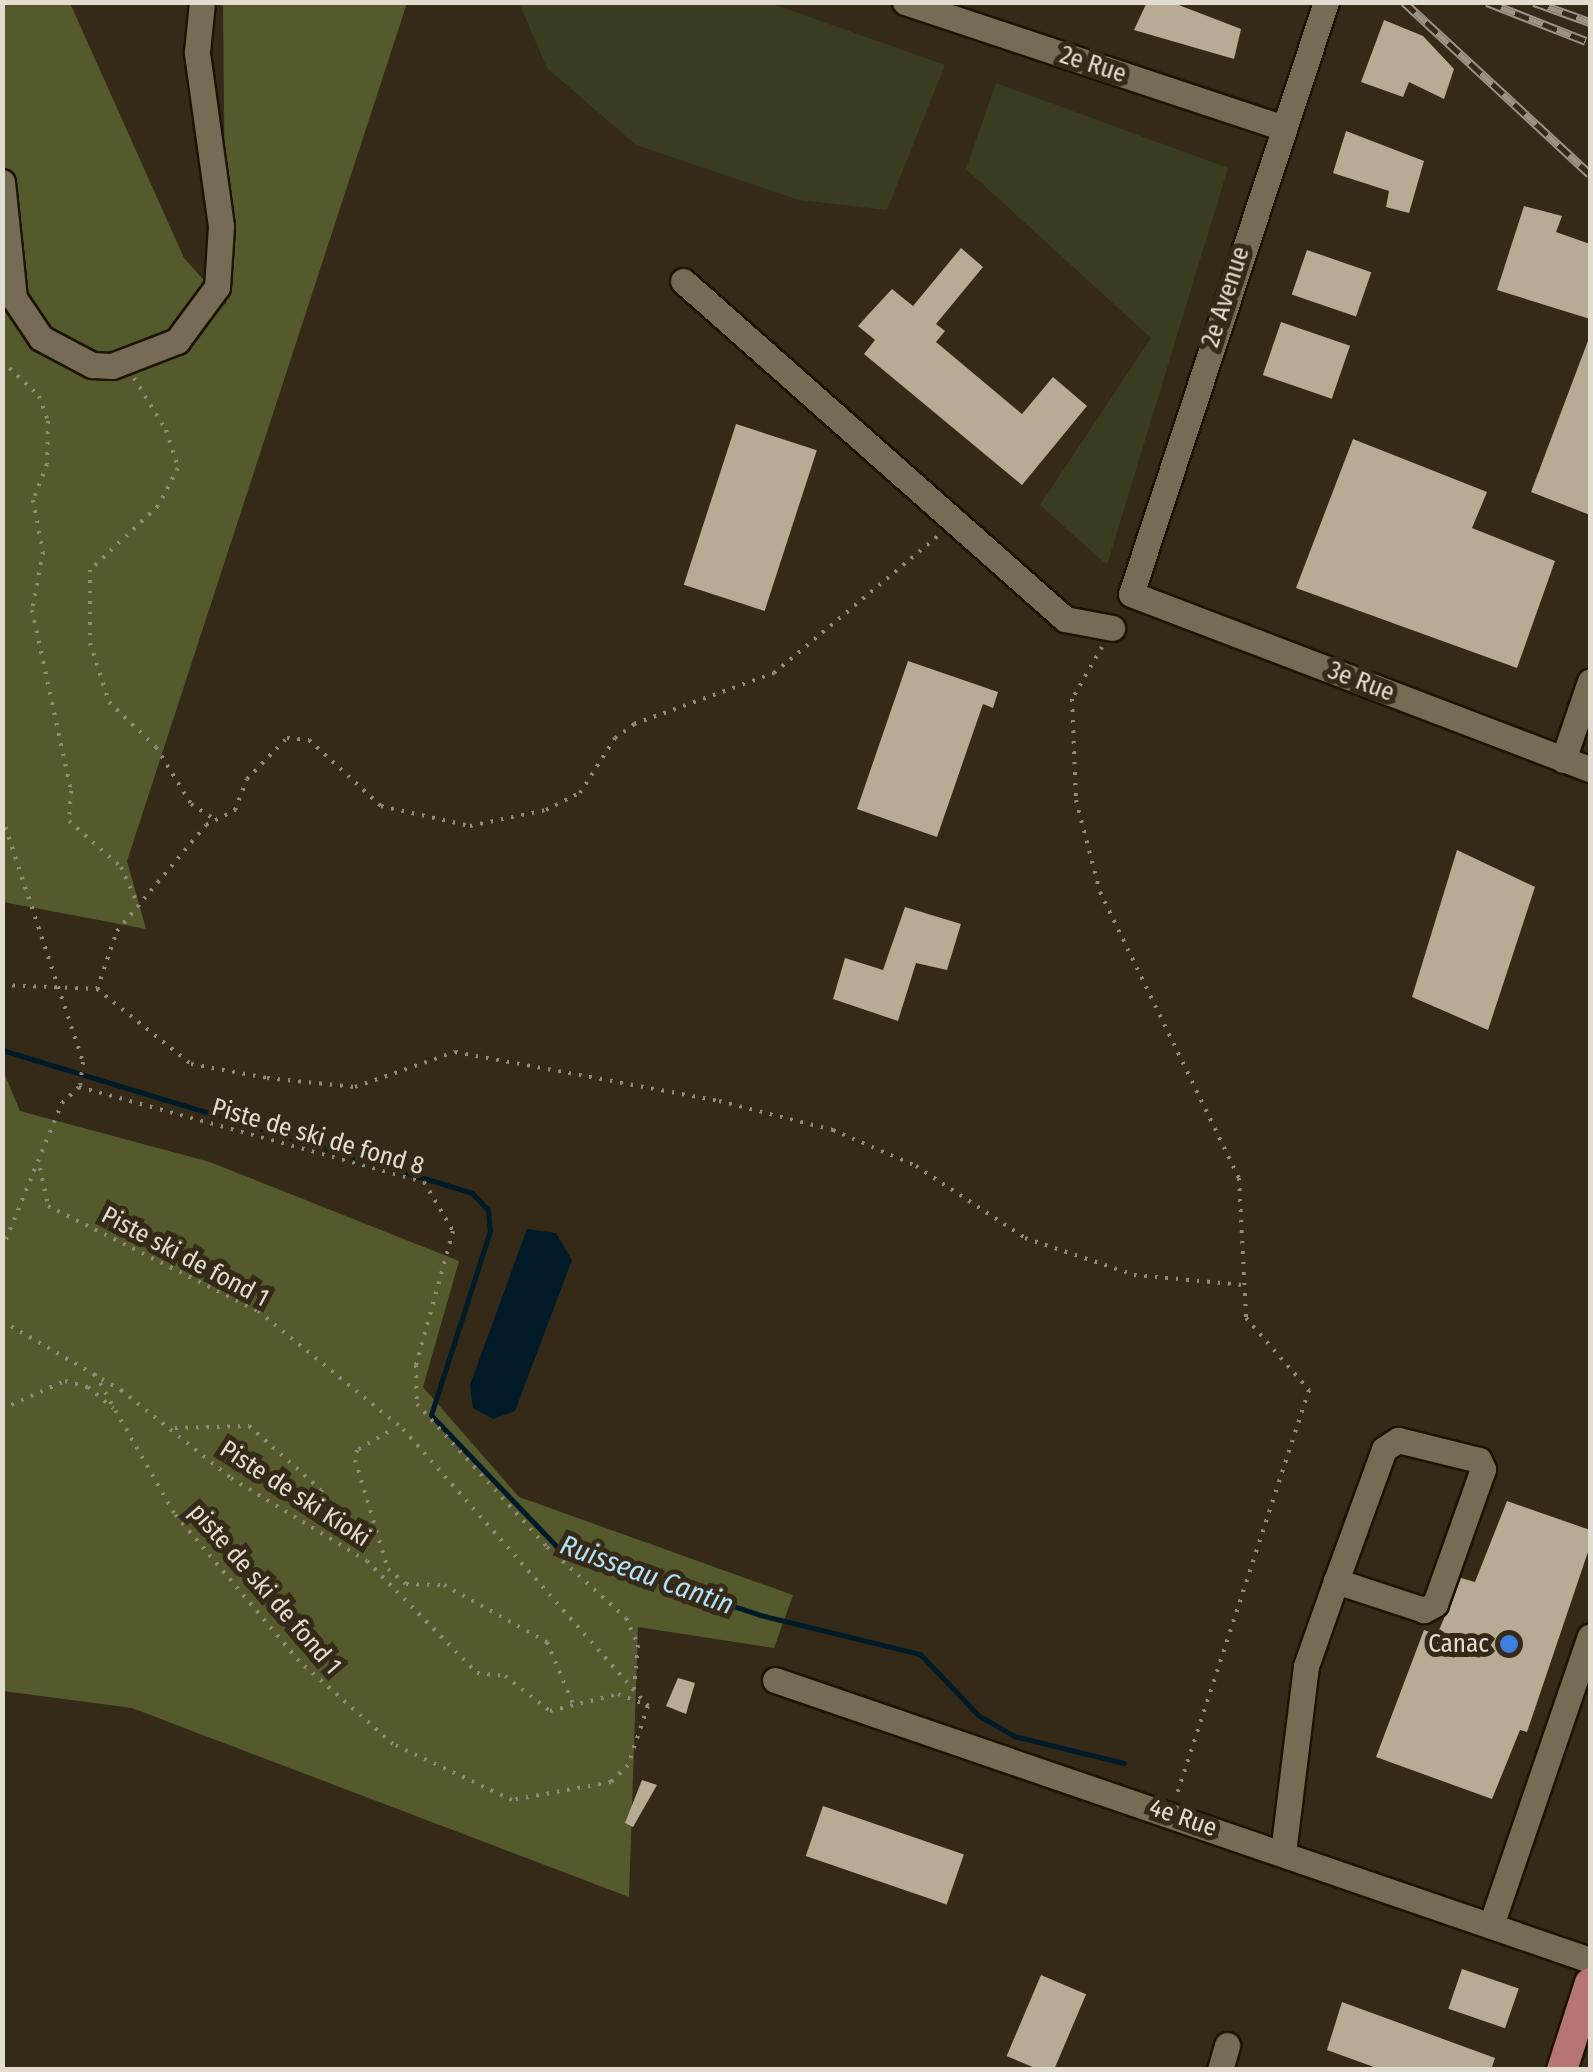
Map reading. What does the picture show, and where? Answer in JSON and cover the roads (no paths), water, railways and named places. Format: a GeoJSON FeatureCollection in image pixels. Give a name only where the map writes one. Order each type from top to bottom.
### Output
{"type":"FeatureCollection","features":[{"type":"Feature","properties":{"kind":"main road"},"geometry":{"type":"LineString","coordinates":[[1562,2070],[1590,1983]]}},
{"type":"Feature","properties":{"kind":"street"},"geometry":{"type":"LineString","coordinates":[[2,182],[20,308],[50,346],[92,364],[121,364],[177,341],[217,288],[212,115],[197,52],[202,2]]}},
{"type":"Feature","properties":{"kind":"street","name":"2e Rue"},"geometry":{"type":"LineString","coordinates":[[906,2],[1281,127]]}},
{"type":"Feature","properties":{"kind":"street","name":"2e Avenue"},"geometry":{"type":"LineString","coordinates":[[1131,594],[1281,127],[1326,2]]}},
{"type":"Feature","properties":{"kind":"street"},"geometry":{"type":"LineString","coordinates":[[684,281],[1065,619],[1112,628]]}},
{"type":"Feature","properties":{"kind":"street","name":"3e Rue"},"geometry":{"type":"LineString","coordinates":[[1131,594],[1590,769]]}},
{"type":"Feature","properties":{"kind":"street"},"geometry":{"type":"LineString","coordinates":[[1563,760],[1590,682]]}},
{"type":"Feature","properties":{"kind":"street"},"geometry":{"type":"LineString","coordinates":[[1284,1852],[1306,1666],[1336,1581],[1384,1449],[1398,1440],[1479,1460],[1482,1470],[1434,1604],[1424,1610],[1336,1581]]}},
{"type":"Feature","properties":{"kind":"street"},"geometry":{"type":"LineString","coordinates":[[1491,1925],[1590,1636]]}},
{"type":"Feature","properties":{"kind":"street","name":"4e Rue"},"geometry":{"type":"LineString","coordinates":[[775,1680],[1590,1960]]}},
{"type":"Feature","properties":{"kind":"water"},"geometry":{"type":"Polygon","coordinates":[[[527,1229],[556,1233],[572,1260],[515,1411],[493,1419],[473,1408],[470,1385],[527,1229]]]}},
{"type":"Feature","properties":{"kind":"waterway","name":"Ruisseau Cantin"},"geometry":{"type":"LineString","coordinates":[[2,1050],[472,1193],[488,1210],[490,1231],[431,1415],[557,1547],[760,1615],[920,1654],[978,1715],[1014,1736],[1124,1763]]}},
{"type":"Feature","properties":{"kind":"railway"},"geometry":{"type":"LineString","coordinates":[[1404,2],[1590,174]]}},
{"type":"Feature","properties":{"kind":"railway"},"geometry":{"type":"LineString","coordinates":[[1487,2],[1586,41]]}},
{"type":"Feature","properties":{"kind":"railway"},"geometry":{"type":"LineString","coordinates":[[1534,2],[1590,22]]}},
{"type":"Feature","properties":{"kind":"place","name":"Canac"},"geometry":{"type":"Point","coordinates":[1509,1644]}}]}
